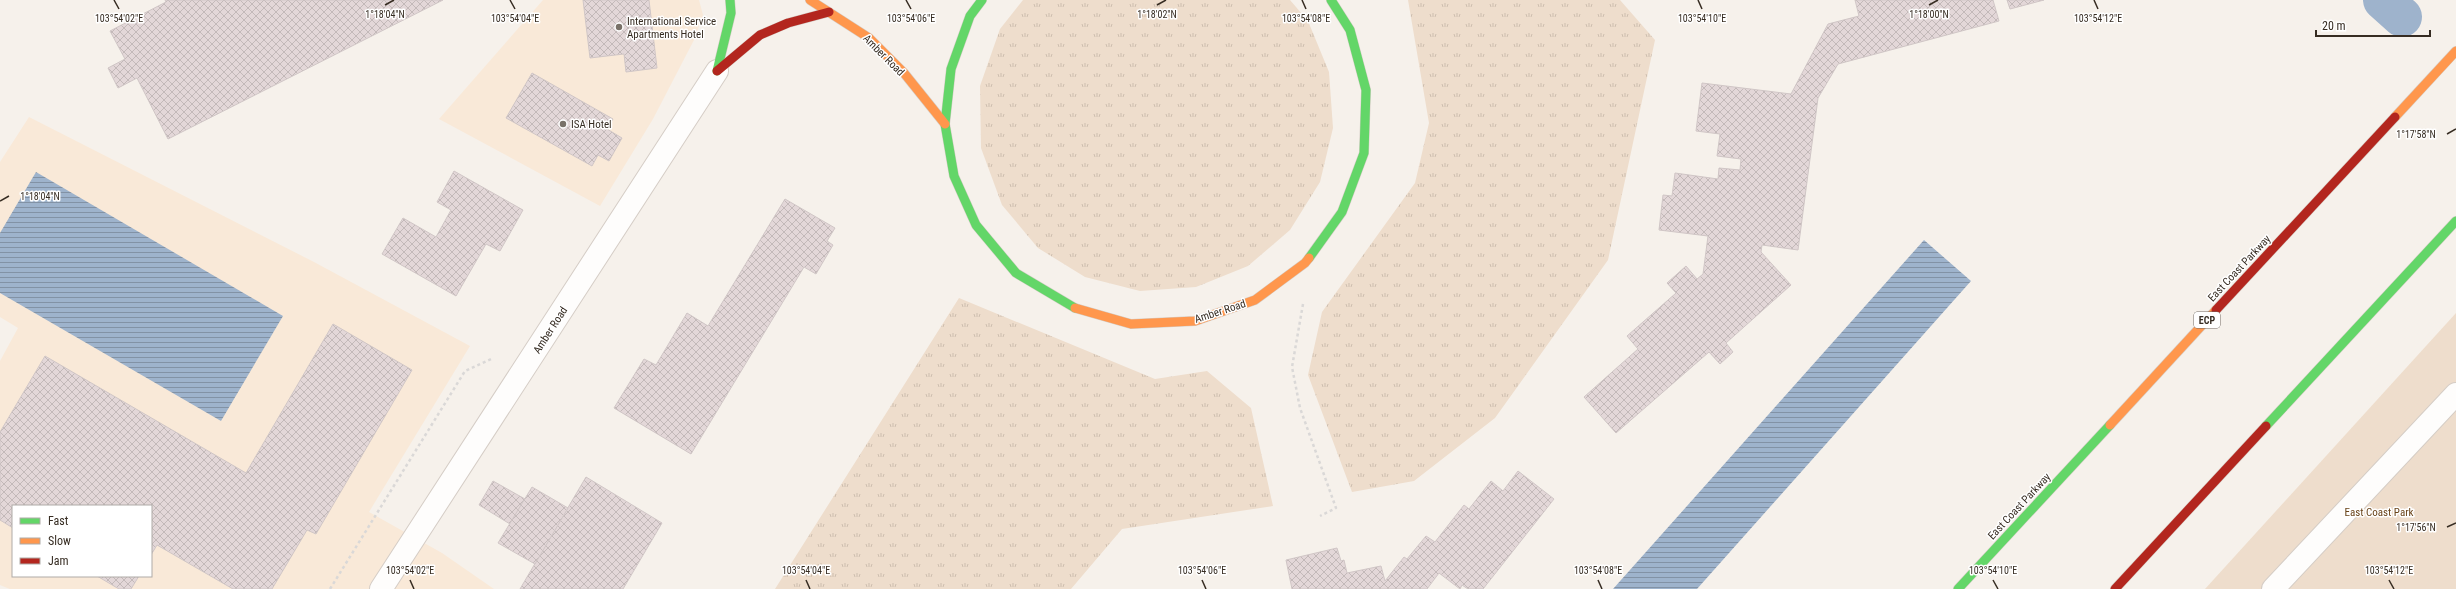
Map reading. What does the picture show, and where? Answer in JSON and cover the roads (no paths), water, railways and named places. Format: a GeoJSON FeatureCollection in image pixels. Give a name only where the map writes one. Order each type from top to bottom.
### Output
{"type":"FeatureCollection","features":[{"type":"Feature","properties":{"kind":"main road"},"geometry":{"type":"LineString","coordinates":[[717,71],[731,13],[730,0]]}},
{"type":"Feature","properties":{"kind":"main road","name":"Amber Road"},"geometry":{"type":"LineString","coordinates":[[810,0],[848,22],[876,45],[925,97],[945,124]]}},
{"type":"Feature","properties":{"kind":"main road","name":"Amber Road"},"geometry":{"type":"LineString","coordinates":[[982,0],[970,16],[950,69],[945,124],[954,176],[976,225],[1016,273],[1070,307],[1131,324],[1194,321],[1254,300],[1305,263],[1342,212],[1364,153],[1366,90],[1350,30],[1330,0]]}},
{"type":"Feature","properties":{"kind":"main road"},"geometry":{"type":"LineString","coordinates":[[1340,0],[1350,30]]}},
{"type":"Feature","properties":{"kind":"main road"},"geometry":{"type":"LineString","coordinates":[[717,71],[760,36],[788,23],[829,12]]}},
{"type":"Feature","properties":{"kind":"main road","name":"East Coast Parkway"},"geometry":{"type":"LineString","coordinates":[[1958,589],[2456,51]]}},
{"type":"Feature","properties":{"kind":"main road"},"geometry":{"type":"LineString","coordinates":[[2115,589],[2456,221]]}},
{"type":"Feature","properties":{"kind":"street","name":"Amber Road"},"geometry":{"type":"LineString","coordinates":[[381,589],[717,71]]}},
{"type":"Feature","properties":{"kind":"street"},"geometry":{"type":"LineString","coordinates":[[2273,589],[2456,394]]}},
{"type":"Feature","properties":{"kind":"water"},"geometry":{"type":"Polygon","coordinates":[[[36,172],[283,316],[221,421],[0,293],[0,233],[36,172]]]}},
{"type":"Feature","properties":{"kind":"water"},"geometry":{"type":"Polygon","coordinates":[[[1924,240],[1971,281],[1697,589],[1613,589],[1924,240]]]}},
{"type":"Feature","properties":{"kind":"waterway"},"geometry":{"type":"LineString","coordinates":[[2383,0],[2402,17]]}},
{"type":"Feature","properties":{"kind":"place","name":"International Service Apartments Hotel"},"geometry":{"type":"Point","coordinates":[619,27]}},
{"type":"Feature","properties":{"kind":"place","name":"ISA Hotel"},"geometry":{"type":"Point","coordinates":[563,124]}},
{"type":"Feature","properties":{"kind":"park label","name":"East Coast Park"},"geometry":{"type":"Point","coordinates":[2379,512]}}]}
